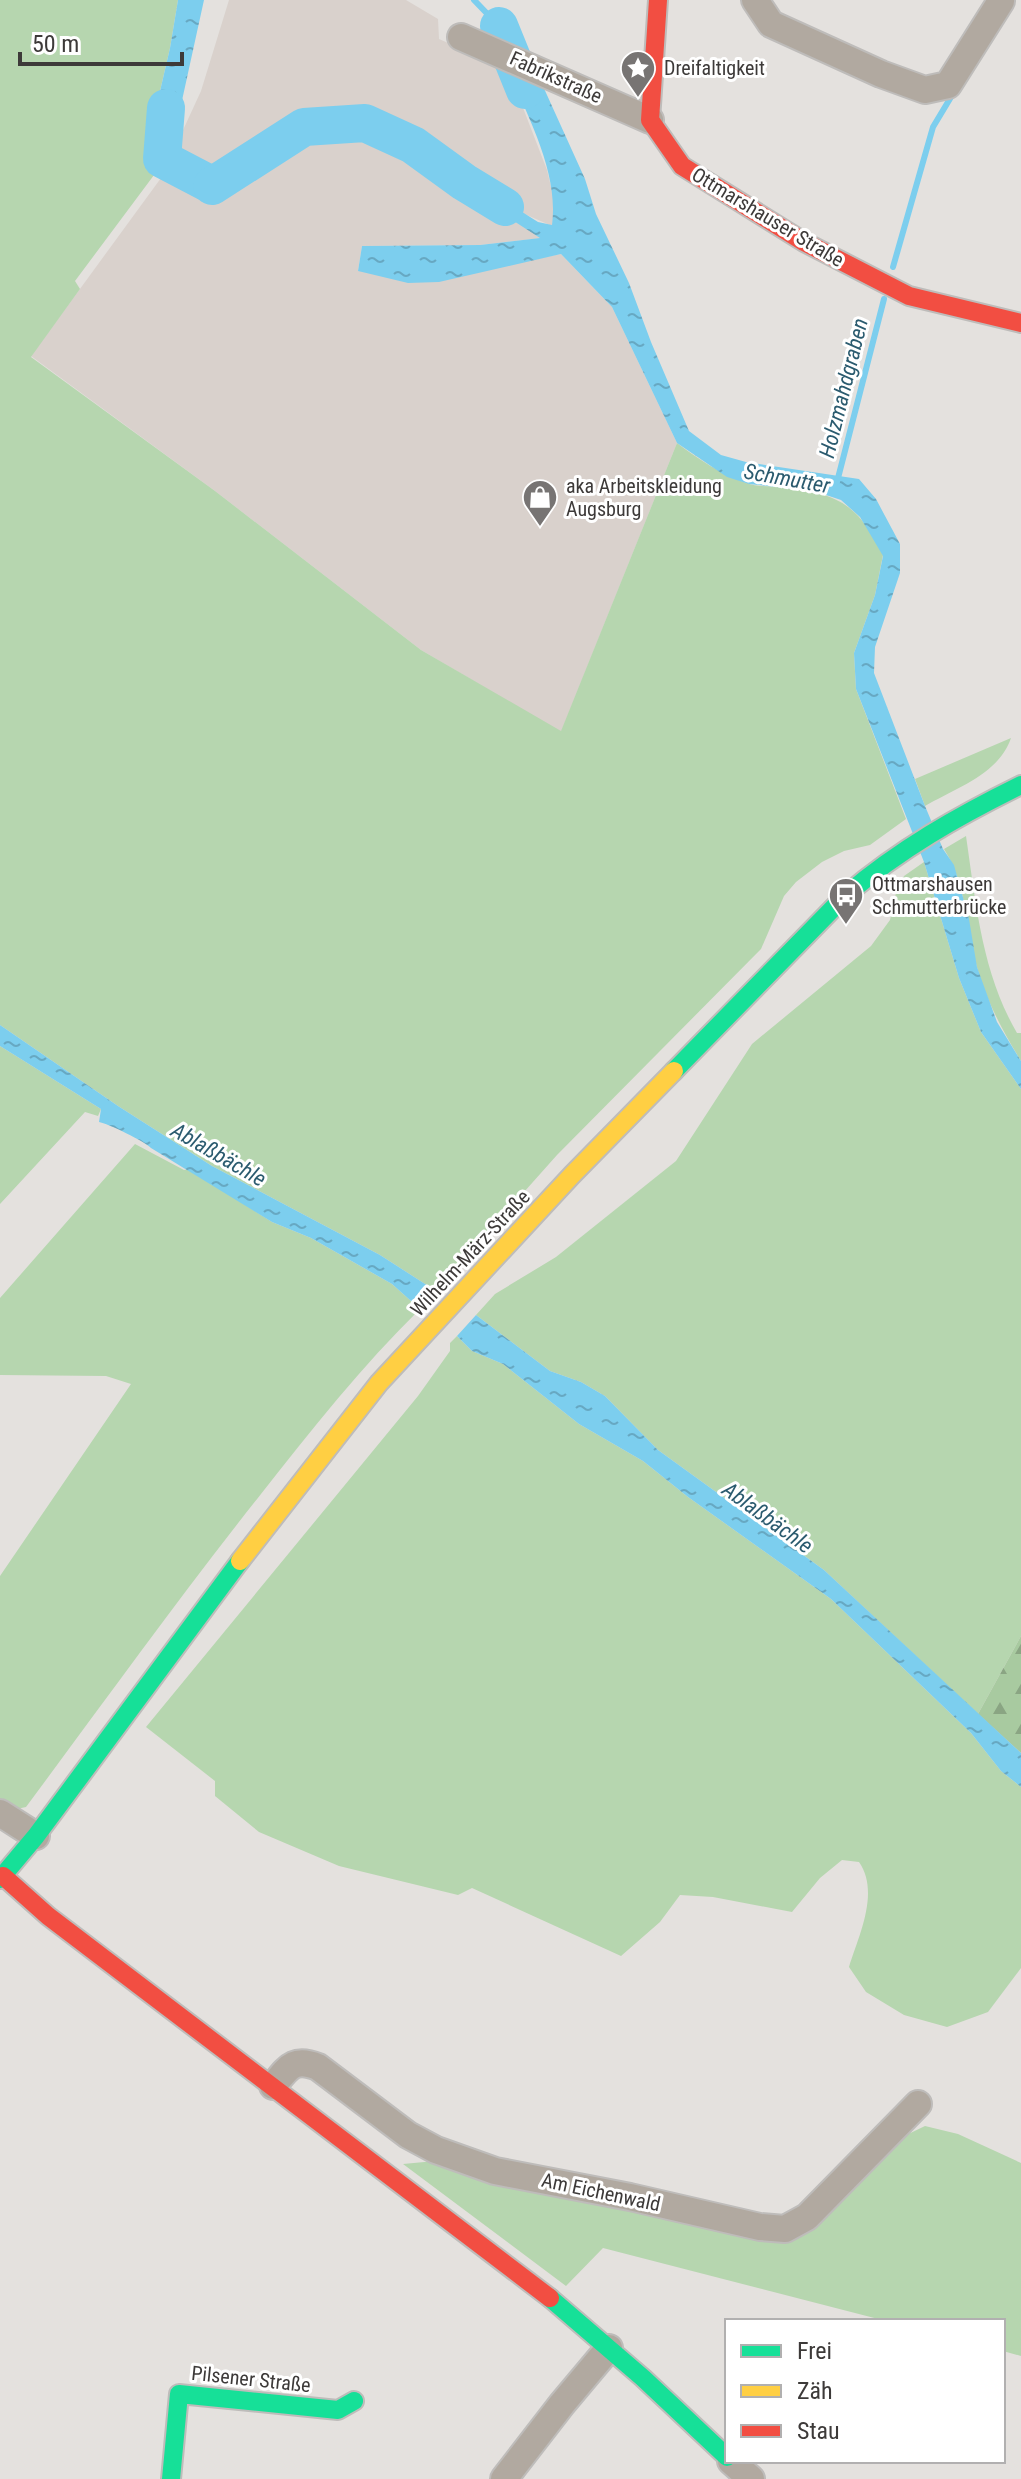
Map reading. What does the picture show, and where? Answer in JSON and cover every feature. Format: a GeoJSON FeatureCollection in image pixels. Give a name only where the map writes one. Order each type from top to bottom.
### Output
{"type":"FeatureCollection","features":[{"type":"Feature","properties":{"kind":"street"},"geometry":{"type":"LineString","coordinates":[[650,120],[658,0]]}},
{"type":"Feature","properties":{"kind":"street"},"geometry":{"type":"LineString","coordinates":[[755,0],[771,24],[881,74],[925,90],[948,85],[1001,1]]}},
{"type":"Feature","properties":{"kind":"street","name":"Fabrikstraße"},"geometry":{"type":"LineString","coordinates":[[461,37],[650,120]]}},
{"type":"Feature","properties":{"kind":"street","name":"Ottmarshauser Straße"},"geometry":{"type":"LineString","coordinates":[[650,120],[682,166],[804,242],[909,296],[1021,323]]}},
{"type":"Feature","properties":{"kind":"street","name":"Wilhelm-März-Straße"},"geometry":{"type":"LineString","coordinates":[[1,1878],[36,1836],[283,1504],[379,1383],[572,1175],[835,906],[921,836],[1021,785]]}},
{"type":"Feature","properties":{"kind":"street"},"geometry":{"type":"LineString","coordinates":[[0,1813],[36,1836]]}},
{"type":"Feature","properties":{"kind":"street"},"geometry":{"type":"LineString","coordinates":[[1,1878],[453,2221],[609,2348],[725,2455]]}},
{"type":"Feature","properties":{"kind":"street","name":"Am Eichenwald"},"geometry":{"type":"LineString","coordinates":[[273,2086],[289,2067],[297,2062],[308,2063],[318,2067],[408,2135],[436,2150],[495,2171],[630,2197],[760,2227],[785,2229],[807,2217],[918,2104]]}},
{"type":"Feature","properties":{"kind":"street"},"geometry":{"type":"LineString","coordinates":[[504,2479],[609,2348]]}},
{"type":"Feature","properties":{"kind":"street","name":"Pilsener Straße"},"geometry":{"type":"LineString","coordinates":[[171,2479],[179,2394],[338,2410],[354,2401]]}},
{"type":"Feature","properties":{"kind":"street"},"geometry":{"type":"LineString","coordinates":[[733,2463],[751,2479]]}},
{"type":"Feature","properties":{"kind":"shaded area"},"geometry":{"type":"Polygon","coordinates":[[[229,0],[406,0],[438,19],[439,39],[508,69],[547,170],[555,204],[552,226],[458,185],[542,238],[480,245],[362,246],[358,271],[520,262],[561,254],[612,307],[677,443],[561,732],[421,650],[215,491],[31,356],[161,178],[201,91],[229,0]]]}},
{"type":"Feature","properties":{"kind":"green space"},"geometry":{"type":"Polygon","coordinates":[[[0,0],[178,0],[148,143],[151,160],[160,167],[75,281],[80,289],[31,357],[215,491],[421,650],[561,731],[677,443],[710,466],[746,483],[819,493],[845,504],[865,524],[883,555],[875,595],[854,653],[856,689],[906,819],[870,845],[844,851],[822,862],[796,882],[784,896],[761,949],[557,1155],[436,1291],[380,1255],[212,1166],[0,1025],[0,0]]]}},
{"type":"Feature","properties":{"kind":"green space"},"geometry":{"type":"Polygon","coordinates":[[[1011,738],[1005,751],[987,771],[925,806],[915,779],[1011,738]]]}},
{"type":"Feature","properties":{"kind":"green space"},"geometry":{"type":"Polygon","coordinates":[[[966,836],[982,938],[1005,1010],[1017,1033],[1021,1033],[1021,1061],[985,991],[975,961],[959,884],[944,849],[966,836]]]}},
{"type":"Feature","properties":{"kind":"green space"},"geometry":{"type":"Polygon","coordinates":[[[924,862],[959,978],[981,1032],[1021,1089],[1021,1636],[978,1714],[824,1570],[658,1450],[605,1396],[581,1382],[550,1371],[476,1315],[495,1294],[556,1257],[676,1161],[752,1044],[871,946],[890,920],[896,893],[904,876],[924,862]]]}},
{"type":"Feature","properties":{"kind":"green space"},"geometry":{"type":"Polygon","coordinates":[[[0,1046],[101,1109],[98,1116],[85,1112],[0,1204],[0,1046]]]}},
{"type":"Feature","properties":{"kind":"green space"},"geometry":{"type":"Polygon","coordinates":[[[135,1144],[184,1170],[189,1169],[272,1222],[311,1238],[392,1284],[420,1309],[358,1375],[280,1470],[26,1807],[12,1810],[0,1803],[0,1576],[131,1384],[106,1376],[0,1375],[0,1298],[135,1144]]]}},
{"type":"Feature","properties":{"kind":"green space"},"geometry":{"type":"Polygon","coordinates":[[[457,1336],[472,1351],[503,1364],[579,1424],[643,1461],[831,1599],[971,1733],[1001,1771],[1021,1787],[1021,1968],[988,2012],[947,2027],[904,2015],[866,1992],[849,1967],[868,1900],[865,1874],[859,1862],[842,1860],[820,1878],[792,1912],[713,1897],[680,1895],[660,1922],[621,1956],[472,1888],[458,1895],[339,1866],[259,1832],[215,1796],[215,1781],[146,1727],[418,1396],[457,1336]]]}},
{"type":"Feature","properties":{"kind":"green space"},"geometry":{"type":"Polygon","coordinates":[[[1021,1636],[1021,1753],[978,1714],[1021,1636]]]}},
{"type":"Feature","properties":{"kind":"green space"},"geometry":{"type":"Polygon","coordinates":[[[925,2126],[958,2134],[1021,2163],[1021,2356],[1005,2352],[1005,2319],[878,2319],[603,2248],[566,2286],[403,2164],[435,2161],[767,2237],[898,2139],[925,2126]]]}},
{"type":"Feature","properties":{"kind":"water"},"geometry":{"type":"Polygon","coordinates":[[[178,0],[204,0],[174,137],[160,167],[151,160],[148,143],[178,0]]]}},
{"type":"Feature","properties":{"kind":"water"},"geometry":{"type":"Polygon","coordinates":[[[508,69],[542,84],[585,179],[596,214],[629,283],[689,431],[721,455],[746,462],[859,479],[876,499],[900,544],[900,573],[875,647],[874,673],[925,806],[943,849],[954,865],[969,919],[977,967],[997,1022],[1021,1061],[1021,1089],[981,1032],[959,978],[924,862],[856,689],[854,653],[875,595],[883,556],[860,517],[841,500],[814,491],[749,484],[727,477],[677,443],[612,307],[561,254],[439,282],[408,283],[358,271],[362,246],[480,245],[540,238],[458,185],[464,175],[538,222],[552,225],[551,185],[546,165],[508,69]]]}},
{"type":"Feature","properties":{"kind":"water"},"geometry":{"type":"Polygon","coordinates":[[[0,1025],[212,1166],[380,1255],[436,1291],[420,1309],[392,1284],[311,1238],[272,1222],[142,1142],[99,1122],[101,1109],[0,1046],[0,1025]]]}},
{"type":"Feature","properties":{"kind":"water"},"geometry":{"type":"Polygon","coordinates":[[[476,1315],[550,1371],[581,1382],[605,1396],[658,1450],[824,1570],[1021,1753],[1021,1787],[1001,1771],[971,1733],[831,1599],[643,1461],[579,1424],[503,1364],[472,1351],[457,1336],[476,1315]]]}},
{"type":"Feature","properties":{"kind":"waterway"},"geometry":{"type":"LineString","coordinates":[[474,0],[499,26]]}},
{"type":"Feature","properties":{"kind":"waterway"},"geometry":{"type":"LineString","coordinates":[[499,26],[525,90]]}},
{"type":"Feature","properties":{"kind":"waterway","name":"Holzmahdgraben"},"geometry":{"type":"LineString","coordinates":[[893,267],[933,127],[954,92]]}},
{"type":"Feature","properties":{"kind":"waterway","name":"Schmutter"},"geometry":{"type":"LineString","coordinates":[[166,108],[162,159],[206,182]]}},
{"type":"Feature","properties":{"kind":"waterway"},"geometry":{"type":"LineString","coordinates":[[212,186],[304,127],[365,123],[413,145],[505,207]]}},
{"type":"Feature","properties":{"kind":"waterway","name":"Holzmahdgraben"},"geometry":{"type":"LineString","coordinates":[[837,482],[884,299]]}},
{"type":"Feature","properties":{"kind":"traffic: fast"},"geometry":{"type":"LineString","coordinates":[[674,1071],[846,895],[930,834],[1021,785]]}},
{"type":"Feature","properties":{"kind":"traffic: fast"},"geometry":{"type":"LineString","coordinates":[[0,1879],[36,1836],[240,1561]]}},
{"type":"Feature","properties":{"kind":"traffic: fast"},"geometry":{"type":"LineString","coordinates":[[550,2298],[643,2378],[725,2455]]}},
{"type":"Feature","properties":{"kind":"traffic: fast"},"geometry":{"type":"LineString","coordinates":[[171,2479],[179,2394],[338,2410],[354,2401]]}},
{"type":"Feature","properties":{"kind":"traffic: slow"},"geometry":{"type":"LineString","coordinates":[[240,1561],[379,1383],[572,1175],[674,1071]]}},
{"type":"Feature","properties":{"kind":"traffic: jam"},"geometry":{"type":"LineString","coordinates":[[658,0],[650,120],[682,166],[804,242],[909,296],[1021,323]]}},
{"type":"Feature","properties":{"kind":"traffic: jam"},"geometry":{"type":"LineString","coordinates":[[3,1876],[48,1916],[550,2298]]}},
{"type":"Feature","properties":{"kind":"place","name":"Dreifaltigkeit"},"geometry":{"type":"Point","coordinates":[638,99]}},
{"type":"Feature","properties":{"kind":"place","name":"aka Arbeitskleidung Augsburg"},"geometry":{"type":"Point","coordinates":[540,528]}},
{"type":"Feature","properties":{"kind":"place","name":"Ottmarshausen Schmutterbrücke"},"geometry":{"type":"Point","coordinates":[846,926]}},
{"type":"Feature","properties":{"kind":"water label","name":"Ablaßbächle"},"geometry":{"type":"Point","coordinates":[219,1154]}},
{"type":"Feature","properties":{"kind":"water label","name":"Ablaßbächle"},"geometry":{"type":"Point","coordinates":[768,1517]}}]}
